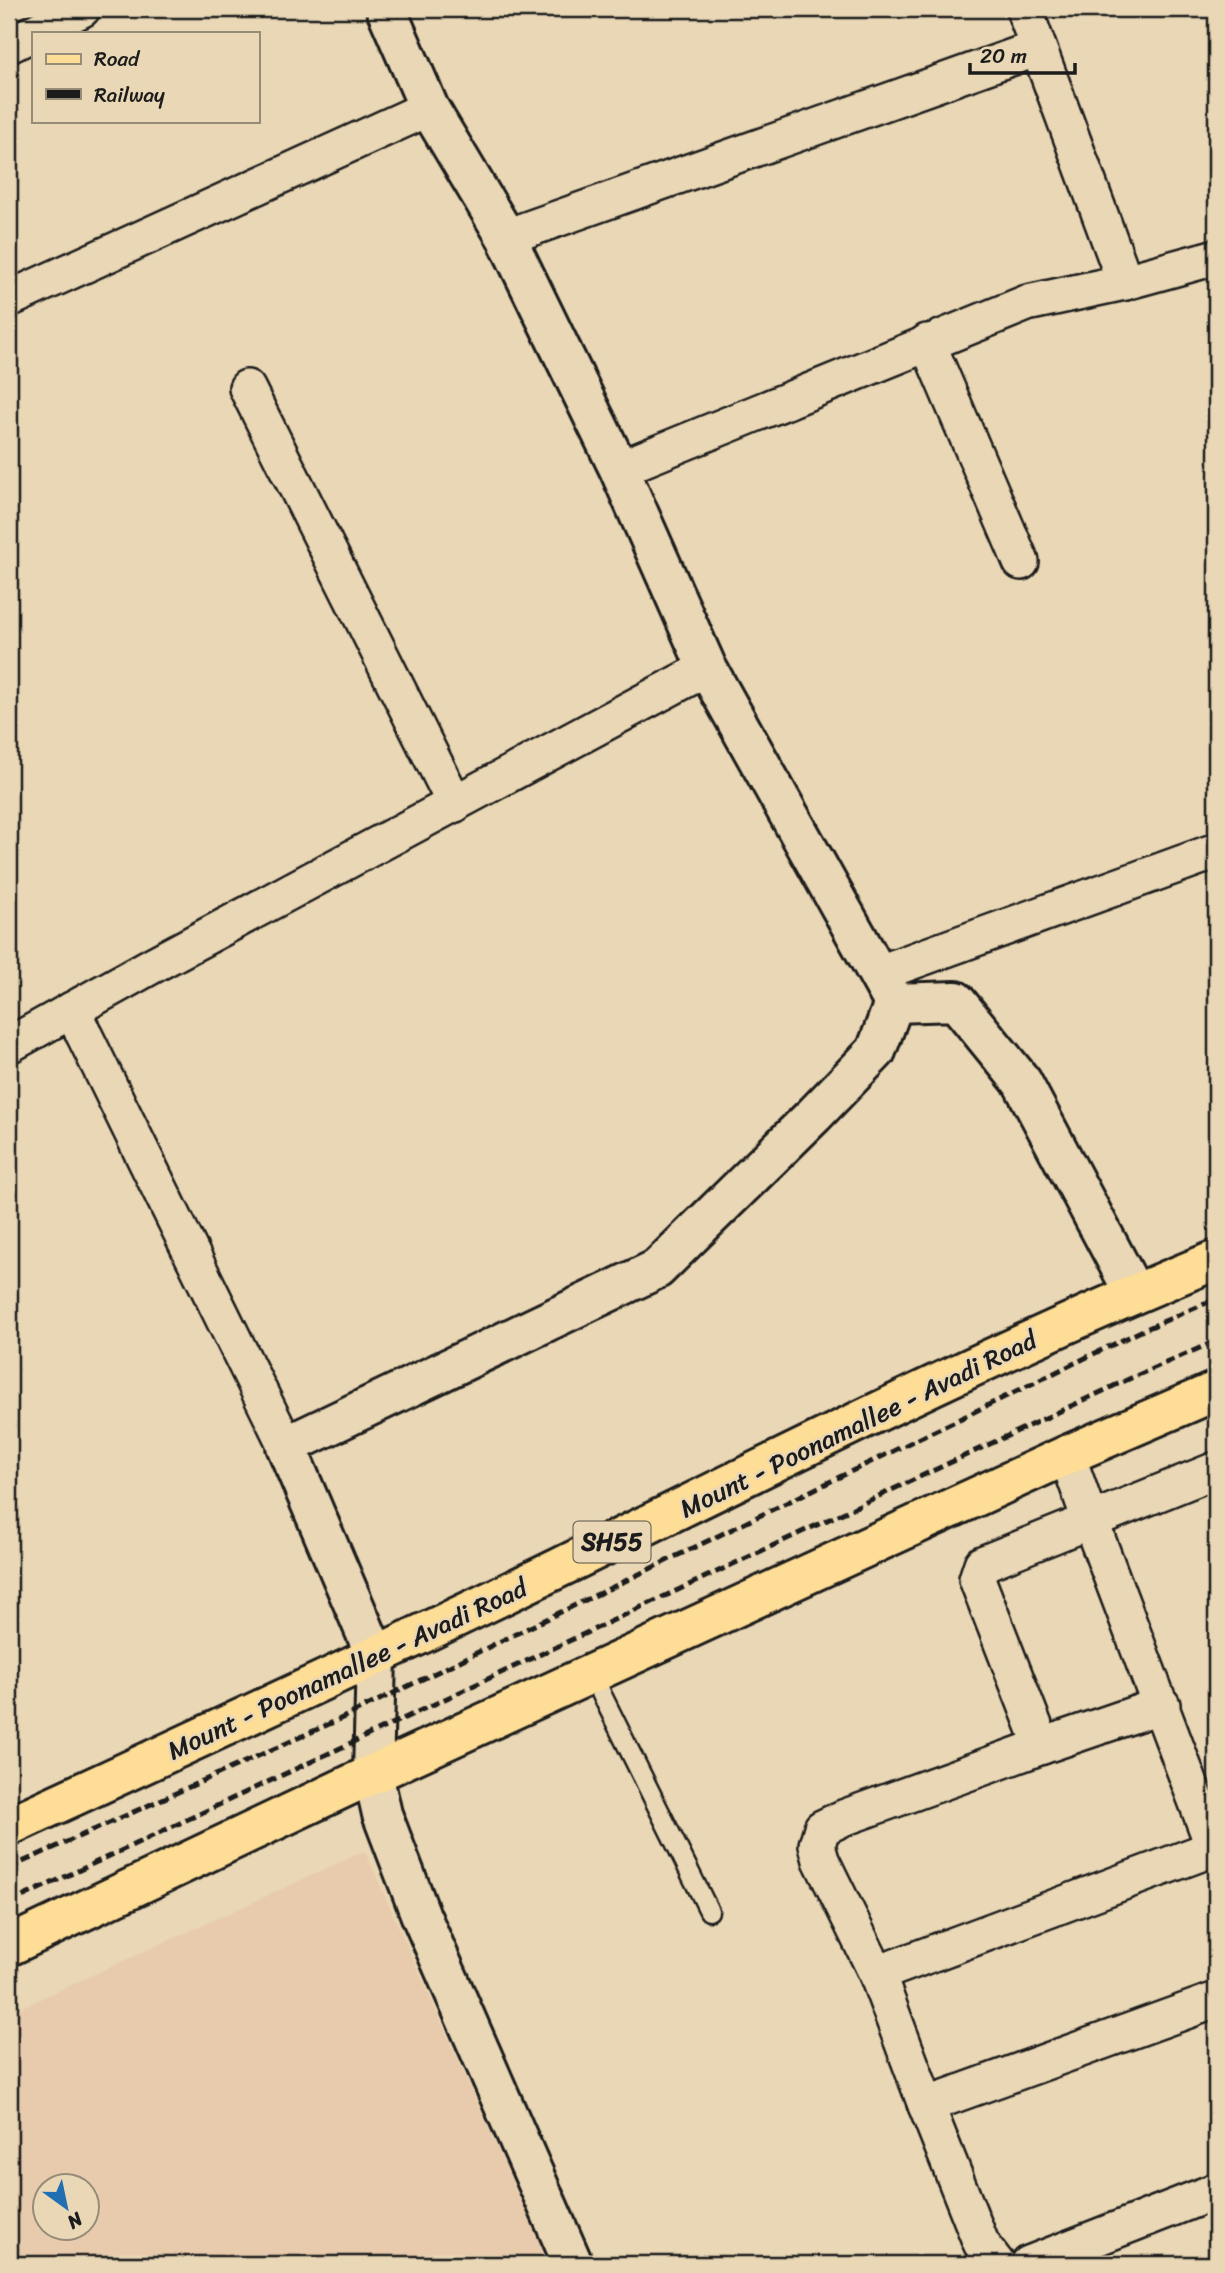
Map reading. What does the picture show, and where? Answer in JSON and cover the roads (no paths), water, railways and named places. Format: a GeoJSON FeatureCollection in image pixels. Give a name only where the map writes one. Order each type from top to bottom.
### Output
{"type":"FeatureCollection","features":[{"type":"Feature","properties":{"kind":"main road","name":"Mount - Poonamallee - Avadi Road"},"geometry":{"type":"LineString","coordinates":[[9,1826],[376,1657],[961,1371],[1134,1293],[1216,1260]]}},
{"type":"Feature","properties":{"kind":"main road"},"geometry":{"type":"LineString","coordinates":[[9,1946],[373,1774],[1068,1455],[1216,1391]]}},
{"type":"Feature","properties":{"kind":"street"},"geometry":{"type":"LineString","coordinates":[[35,32],[82,9]]}},
{"type":"Feature","properties":{"kind":"street"},"geometry":{"type":"LineString","coordinates":[[285,1446],[656,1269],[876,1051],[886,988],[707,668],[618,469],[506,237],[429,108],[386,9]]}},
{"type":"Feature","properties":{"kind":"street"},"geometry":{"type":"LineString","coordinates":[[1024,9],[1125,282]]}},
{"type":"Feature","properties":{"kind":"street"},"geometry":{"type":"LineString","coordinates":[[9,45],[32,34]]}},
{"type":"Feature","properties":{"kind":"street"},"geometry":{"type":"LineString","coordinates":[[506,237],[1038,48]]}},
{"type":"Feature","properties":{"kind":"street"},"geometry":{"type":"LineString","coordinates":[[9,299],[429,108]]}},
{"type":"Feature","properties":{"kind":"street"},"geometry":{"type":"LineString","coordinates":[[618,469],[1027,303],[1125,282],[1216,257]]}},
{"type":"Feature","properties":{"kind":"street"},"geometry":{"type":"LineString","coordinates":[[927,342],[1021,562]]}},
{"type":"Feature","properties":{"kind":"street"},"geometry":{"type":"LineString","coordinates":[[247,388],[455,804]]}},
{"type":"Feature","properties":{"kind":"street"},"geometry":{"type":"LineString","coordinates":[[9,1045],[707,668]]}},
{"type":"Feature","properties":{"kind":"street"},"geometry":{"type":"LineString","coordinates":[[886,988],[1216,851]]}},
{"type":"Feature","properties":{"kind":"street"},"geometry":{"type":"LineString","coordinates":[[886,988],[956,1001],[1022,1082],[1134,1293]]}},
{"type":"Feature","properties":{"kind":"street"},"geometry":{"type":"LineString","coordinates":[[72,1010],[285,1446],[376,1657],[373,1774],[382,1814],[421,1916],[573,2264]]}},
{"type":"Feature","properties":{"kind":"street"},"geometry":{"type":"LineString","coordinates":[[877,1974],[1215,1850],[1068,1455]]}},
{"type":"Feature","properties":{"kind":"street"},"geometry":{"type":"LineString","coordinates":[[1042,1746],[977,1579],[982,1564],[1216,1470]]}},
{"type":"Feature","properties":{"kind":"street"},"geometry":{"type":"LineString","coordinates":[[997,2264],[981,2243],[877,1974],[821,1860],[817,1845],[822,1828],[1042,1746],[1162,1705]]}},
{"type":"Feature","properties":{"kind":"street"},"geometry":{"type":"LineString","coordinates":[[926,2105],[1216,2000]]}},
{"type":"Feature","properties":{"kind":"street"},"geometry":{"type":"LineString","coordinates":[[1028,2264],[1216,2191]]}},
{"type":"Feature","properties":{"kind":"lane"},"geometry":{"type":"LineString","coordinates":[[593,1673],[709,1911]]}},
{"type":"Feature","properties":{"kind":"railway"},"geometry":{"type":"LineString","coordinates":[[9,1868],[338,1720],[1141,1331],[1216,1299]]}},
{"type":"Feature","properties":{"kind":"railway"},"geometry":{"type":"LineString","coordinates":[[9,1903],[1131,1378],[1216,1341]]}}]}
